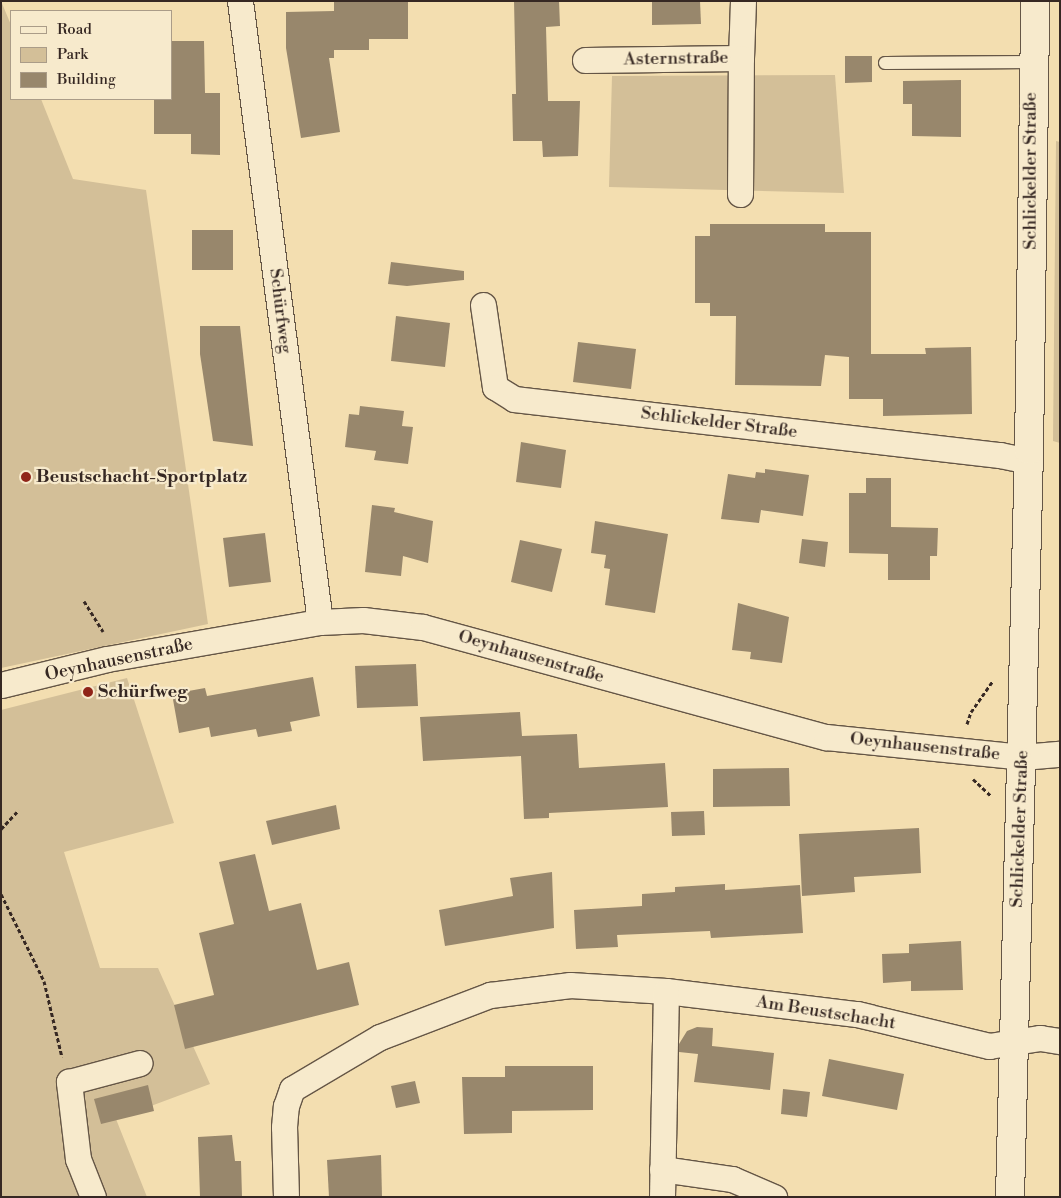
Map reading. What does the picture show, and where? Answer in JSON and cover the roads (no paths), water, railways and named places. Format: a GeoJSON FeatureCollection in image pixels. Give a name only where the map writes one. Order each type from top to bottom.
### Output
{"type":"FeatureCollection","features":[{"type":"Feature","properties":{"kind":"main road","name":"Schlickelder Straße"},"geometry":{"type":"LineString","coordinates":[[1010,1197],[1022,757],[1028,461],[1032,62],[1035,1]]}},
{"type":"Feature","properties":{"kind":"street","name":"Schürfweg"},"geometry":{"type":"LineString","coordinates":[[240,1],[320,622]]}},
{"type":"Feature","properties":{"kind":"street","name":"Asternstraße"},"geometry":{"type":"LineString","coordinates":[[585,60],[741,58],[743,1]]}},
{"type":"Feature","properties":{"kind":"street"},"geometry":{"type":"LineString","coordinates":[[740,194],[741,58]]}},
{"type":"Feature","properties":{"kind":"street","name":"Schlickelder Straße"},"geometry":{"type":"LineString","coordinates":[[483,306],[495,387],[514,399],[1000,455],[1028,461]]}},
{"type":"Feature","properties":{"kind":"street","name":"Oeynhausenstraße"},"geometry":{"type":"LineString","coordinates":[[1,685],[107,659],[320,622],[363,620],[423,627],[826,737],[1022,757],[1060,754]]}},
{"type":"Feature","properties":{"kind":"street","name":"Am Beustschacht"},"geometry":{"type":"LineString","coordinates":[[286,1197],[284,1127],[286,1106],[292,1090],[380,1037],[490,995],[570,985],[666,991],[857,1014],[990,1046],[1040,1038],[1060,1041]]}},
{"type":"Feature","properties":{"kind":"street"},"geometry":{"type":"LineString","coordinates":[[662,1197],[666,991]]}},
{"type":"Feature","properties":{"kind":"street"},"geometry":{"type":"LineString","coordinates":[[93,1197],[78,1160],[68,1082],[140,1063]]}},
{"type":"Feature","properties":{"kind":"street"},"geometry":{"type":"LineString","coordinates":[[662,1169],[732,1179],[774,1197]]}},
{"type":"Feature","properties":{"kind":"lane"},"geometry":{"type":"LineString","coordinates":[[885,63],[1032,62]]}},
{"type":"Feature","properties":{"kind":"place","name":"Beustschacht-Sportplatz"},"geometry":{"type":"Point","coordinates":[26,477]}},
{"type":"Feature","properties":{"kind":"place","name":"Schürfweg"},"geometry":{"type":"Point","coordinates":[88,692]}}]}
